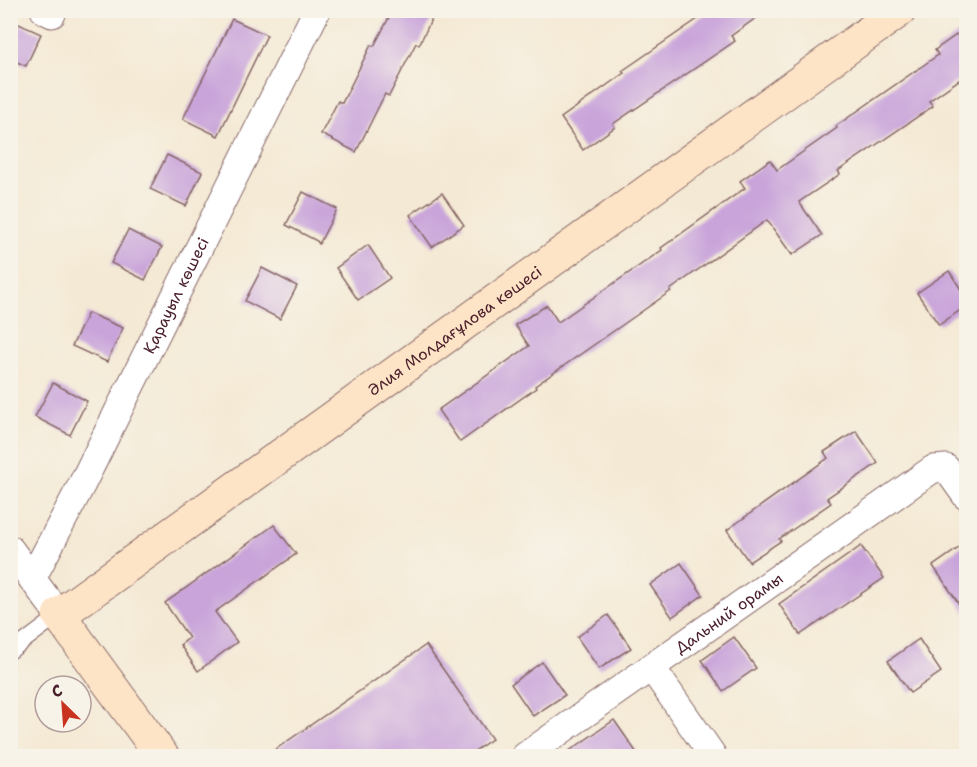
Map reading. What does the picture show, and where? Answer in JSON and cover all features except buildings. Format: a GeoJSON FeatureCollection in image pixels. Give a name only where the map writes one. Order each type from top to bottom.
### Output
{"type":"FeatureCollection","features":[{"type":"Feature","properties":{"kind":"street","name":"Қарауыл көшесі"},"geometry":{"type":"LineString","coordinates":[[32,579],[82,484],[317,10]]}},
{"type":"Feature","properties":{"kind":"street","name":"Әлия Молдағұлова көшесі"},"geometry":{"type":"LineString","coordinates":[[59,615],[900,10]]}},
{"type":"Feature","properties":{"kind":"street","name":"Дальний орамы"},"geometry":{"type":"LineString","coordinates":[[525,756],[933,470],[946,468],[966,496]]}},
{"type":"Feature","properties":{"kind":"street"},"geometry":{"type":"LineString","coordinates":[[10,549],[162,756]]}},
{"type":"Feature","properties":{"kind":"street"},"geometry":{"type":"LineString","coordinates":[[652,668],[713,756]]}},
{"type":"Feature","properties":{"kind":"lane","name":"Әлия Молдағұлова көшесі"},"geometry":{"type":"LineString","coordinates":[[10,652],[59,615]]}}]}
